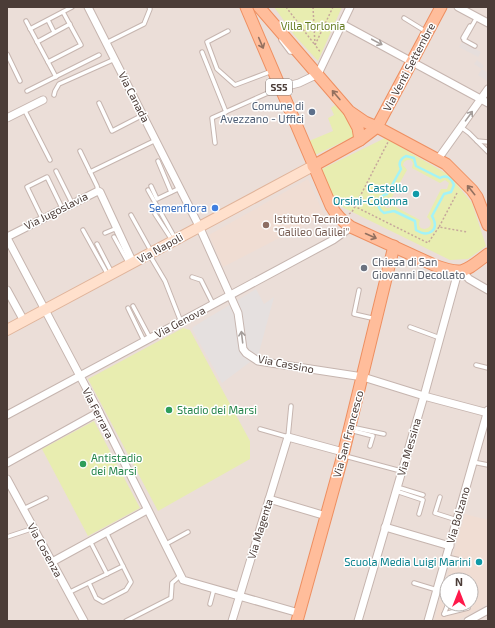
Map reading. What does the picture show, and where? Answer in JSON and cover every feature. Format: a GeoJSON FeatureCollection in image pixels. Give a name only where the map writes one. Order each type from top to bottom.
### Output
{"type":"FeatureCollection","features":[{"type":"Feature","properties":{"kind":"main road","name":"SS5"},"geometry":{"type":"LineString","coordinates":[[246,7],[313,166]]}},
{"type":"Feature","properties":{"kind":"main road"},"geometry":{"type":"LineString","coordinates":[[259,7],[349,111],[358,128],[360,140]]}},
{"type":"Feature","properties":{"kind":"main road","name":"Via Venti Settembre"},"geometry":{"type":"LineString","coordinates":[[377,126],[441,7]]}},
{"type":"Feature","properties":{"kind":"main road"},"geometry":{"type":"LineString","coordinates":[[349,111],[365,122],[377,126],[446,164],[472,190],[488,225]]}},
{"type":"Feature","properties":{"kind":"main road"},"geometry":{"type":"LineString","coordinates":[[377,126],[360,140],[313,166],[331,206],[346,224],[434,265],[460,272],[471,267],[488,254]]}},
{"type":"Feature","properties":{"kind":"main road","name":"Via Napoli"},"geometry":{"type":"LineString","coordinates":[[7,330],[313,166]]}},
{"type":"Feature","properties":{"kind":"main road","name":"Via San Francesco"},"geometry":{"type":"LineString","coordinates":[[298,617],[350,428],[394,246]]}},
{"type":"Feature","properties":{"kind":"street"},"geometry":{"type":"LineString","coordinates":[[280,88],[299,84],[318,74],[350,7]]}},
{"type":"Feature","properties":{"kind":"street"},"geometry":{"type":"LineString","coordinates":[[458,7],[488,23]]}},
{"type":"Feature","properties":{"kind":"street","name":"Via Canada"},"geometry":{"type":"LineString","coordinates":[[91,8],[106,43],[200,226]]}},
{"type":"Feature","properties":{"kind":"street"},"geometry":{"type":"LineString","coordinates":[[342,24],[485,101]]}},
{"type":"Feature","properties":{"kind":"street"},"geometry":{"type":"LineString","coordinates":[[438,159],[461,127],[485,101],[488,89]]}},
{"type":"Feature","properties":{"kind":"street"},"geometry":{"type":"LineString","coordinates":[[7,118],[43,100]]}},
{"type":"Feature","properties":{"kind":"street","name":"Via Jugoslavia"},"geometry":{"type":"LineString","coordinates":[[7,237],[98,191],[100,192],[117,228],[131,264]]}},
{"type":"Feature","properties":{"kind":"street","name":"Via Genova"},"geometry":{"type":"LineString","coordinates":[[7,415],[333,240],[346,224]]}},
{"type":"Feature","properties":{"kind":"street","name":"Via Cassino"},"geometry":{"type":"LineString","coordinates":[[200,226],[238,312],[243,349],[258,361],[362,377],[424,396],[488,411]]}},
{"type":"Feature","properties":{"kind":"street","name":"Via Ferrara"},"geometry":{"type":"LineString","coordinates":[[7,237],[99,412],[182,578]]}},
{"type":"Feature","properties":{"kind":"street"},"geometry":{"type":"LineString","coordinates":[[460,272],[488,290]]}},
{"type":"Feature","properties":{"kind":"street","name":"Via Messina"},"geometry":{"type":"LineString","coordinates":[[358,621],[460,272]]}},
{"type":"Feature","properties":{"kind":"street"},"geometry":{"type":"LineString","coordinates":[[7,290],[24,321]]}},
{"type":"Feature","properties":{"kind":"street","name":"Via Bolzano"},"geometry":{"type":"LineString","coordinates":[[428,621],[488,411]]}},
{"type":"Feature","properties":{"kind":"street"},"geometry":{"type":"LineString","coordinates":[[7,463],[99,412]]}},
{"type":"Feature","properties":{"kind":"street"},"geometry":{"type":"LineString","coordinates":[[288,437],[343,453]]}},
{"type":"Feature","properties":{"kind":"street","name":"Via Magenta"},"geometry":{"type":"LineString","coordinates":[[232,621],[288,437]]}},
{"type":"Feature","properties":{"kind":"street","name":"Via Cosenza"},"geometry":{"type":"LineString","coordinates":[[7,479],[9,489],[34,528],[84,621]]}},
{"type":"Feature","properties":{"kind":"street"},"geometry":{"type":"LineString","coordinates":[[269,499],[326,516]]}},
{"type":"Feature","properties":{"kind":"street"},"geometry":{"type":"LineString","coordinates":[[52,562],[147,510]]}},
{"type":"Feature","properties":{"kind":"street"},"geometry":{"type":"LineString","coordinates":[[385,527],[450,546]]}},
{"type":"Feature","properties":{"kind":"street"},"geometry":{"type":"LineString","coordinates":[[182,578],[298,617]]}},
{"type":"Feature","properties":{"kind":"street"},"geometry":{"type":"LineString","coordinates":[[472,620],[488,610]]}},
{"type":"Feature","properties":{"kind":"lane"},"geometry":{"type":"LineString","coordinates":[[30,29],[72,7]]}},
{"type":"Feature","properties":{"kind":"lane"},"geometry":{"type":"LineString","coordinates":[[106,43],[144,24],[150,9],[149,7]]}},
{"type":"Feature","properties":{"kind":"lane"},"geometry":{"type":"LineString","coordinates":[[48,62],[81,45],[63,12]]}},
{"type":"Feature","properties":{"kind":"lane"},"geometry":{"type":"LineString","coordinates":[[462,38],[476,17]]}},
{"type":"Feature","properties":{"kind":"lane"},"geometry":{"type":"LineString","coordinates":[[475,46],[464,40],[476,17]]}},
{"type":"Feature","properties":{"kind":"lane"},"geometry":{"type":"LineString","coordinates":[[404,18],[428,32]]}},
{"type":"Feature","properties":{"kind":"lane"},"geometry":{"type":"LineString","coordinates":[[48,20],[54,32]]}},
{"type":"Feature","properties":{"kind":"lane"},"geometry":{"type":"LineString","coordinates":[[26,21],[56,77]]}},
{"type":"Feature","properties":{"kind":"lane"},"geometry":{"type":"LineString","coordinates":[[37,42],[70,24]]}},
{"type":"Feature","properties":{"kind":"lane"},"geometry":{"type":"LineString","coordinates":[[228,31],[207,42],[217,69],[235,85],[273,70]]}},
{"type":"Feature","properties":{"kind":"lane"},"geometry":{"type":"LineString","coordinates":[[202,52],[226,112]]}},
{"type":"Feature","properties":{"kind":"lane"},"geometry":{"type":"LineString","coordinates":[[7,54],[9,63],[20,81]]}},
{"type":"Feature","properties":{"kind":"lane"},"geometry":{"type":"LineString","coordinates":[[27,91],[99,55]]}},
{"type":"Feature","properties":{"kind":"lane"},"geometry":{"type":"LineString","coordinates":[[54,95],[59,84],[115,59]]}},
{"type":"Feature","properties":{"kind":"lane"},"geometry":{"type":"LineString","coordinates":[[215,144],[212,118],[280,88]]}},
{"type":"Feature","properties":{"kind":"lane"},"geometry":{"type":"LineString","coordinates":[[99,103],[112,131],[143,115]]}},
{"type":"Feature","properties":{"kind":"lane"},"geometry":{"type":"LineString","coordinates":[[24,109],[50,160]]}},
{"type":"Feature","properties":{"kind":"lane"},"geometry":{"type":"LineString","coordinates":[[461,127],[488,152]]}},
{"type":"Feature","properties":{"kind":"lane"},"geometry":{"type":"LineString","coordinates":[[90,172],[156,140]]}},
{"type":"Feature","properties":{"kind":"lane"},"geometry":{"type":"LineString","coordinates":[[477,141],[488,142]]}},
{"type":"Feature","properties":{"kind":"lane"},"geometry":{"type":"LineString","coordinates":[[80,151],[98,191]]}},
{"type":"Feature","properties":{"kind":"lane"},"geometry":{"type":"LineString","coordinates":[[158,161],[171,192]]}},
{"type":"Feature","properties":{"kind":"lane"},"geometry":{"type":"LineString","coordinates":[[56,171],[72,203]]}},
{"type":"Feature","properties":{"kind":"lane"},"geometry":{"type":"LineString","coordinates":[[42,218],[27,187],[47,177],[62,208]]}},
{"type":"Feature","properties":{"kind":"lane"},"geometry":{"type":"LineString","coordinates":[[151,186],[157,199],[180,188]]}},
{"type":"Feature","properties":{"kind":"lane"},"geometry":{"type":"LineString","coordinates":[[148,190],[174,240]]}},
{"type":"Feature","properties":{"kind":"lane"},"geometry":{"type":"LineString","coordinates":[[155,214],[174,240]]}},
{"type":"Feature","properties":{"kind":"lane"},"geometry":{"type":"LineString","coordinates":[[131,215],[165,281],[181,322]]}},
{"type":"Feature","properties":{"kind":"lane"},"geometry":{"type":"LineString","coordinates":[[105,233],[117,228]]}},
{"type":"Feature","properties":{"kind":"lane"},"geometry":{"type":"LineString","coordinates":[[83,230],[111,275]]}},
{"type":"Feature","properties":{"kind":"lane"},"geometry":{"type":"LineString","coordinates":[[114,237],[131,264]]}},
{"type":"Feature","properties":{"kind":"lane"},"geometry":{"type":"LineString","coordinates":[[97,244],[111,275]]}},
{"type":"Feature","properties":{"kind":"lane"},"geometry":{"type":"LineString","coordinates":[[192,277],[201,280],[214,305]]}},
{"type":"Feature","properties":{"kind":"lane"},"geometry":{"type":"LineString","coordinates":[[359,290],[354,314],[377,319]]}},
{"type":"Feature","properties":{"kind":"lane"},"geometry":{"type":"LineString","coordinates":[[133,306],[147,340]]}},
{"type":"Feature","properties":{"kind":"lane"},"geometry":{"type":"LineString","coordinates":[[128,308],[147,340]]}},
{"type":"Feature","properties":{"kind":"lane"},"geometry":{"type":"LineString","coordinates":[[410,327],[440,338]]}},
{"type":"Feature","properties":{"kind":"lane"},"geometry":{"type":"LineString","coordinates":[[476,365],[488,368]]}},
{"type":"Feature","properties":{"kind":"lane"},"geometry":{"type":"LineString","coordinates":[[260,429],[288,437],[291,406]]}},
{"type":"Feature","properties":{"kind":"lane"},"geometry":{"type":"LineString","coordinates":[[350,428],[384,434]]}},
{"type":"Feature","properties":{"kind":"lane"},"geometry":{"type":"LineString","coordinates":[[350,428],[374,436],[370,446]]}},
{"type":"Feature","properties":{"kind":"lane"},"geometry":{"type":"LineString","coordinates":[[343,453],[402,471]]}},
{"type":"Feature","properties":{"kind":"lane"},"geometry":{"type":"LineString","coordinates":[[473,462],[488,465]]}},
{"type":"Feature","properties":{"kind":"lane"},"geometry":{"type":"LineString","coordinates":[[396,489],[423,495]]}},
{"type":"Feature","properties":{"kind":"lane"},"geometry":{"type":"LineString","coordinates":[[396,489],[423,500],[419,514]]}},
{"type":"Feature","properties":{"kind":"lane"},"geometry":{"type":"LineString","coordinates":[[440,497],[435,513],[457,520]]}},
{"type":"Feature","properties":{"kind":"lane"},"geometry":{"type":"LineString","coordinates":[[23,509],[46,498]]}},
{"type":"Feature","properties":{"kind":"lane"},"geometry":{"type":"LineString","coordinates":[[7,537],[34,528]]}},
{"type":"Feature","properties":{"kind":"lane"},"geometry":{"type":"LineString","coordinates":[[89,583],[96,598],[103,602],[126,590],[131,582],[106,532]]}},
{"type":"Feature","properties":{"kind":"lane"},"geometry":{"type":"LineString","coordinates":[[165,544],[188,532]]}},
{"type":"Feature","properties":{"kind":"lane"},"geometry":{"type":"LineString","coordinates":[[90,541],[107,574]]}},
{"type":"Feature","properties":{"kind":"lane"},"geometry":{"type":"LineString","coordinates":[[447,557],[468,562]]}},
{"type":"Feature","properties":{"kind":"lane"},"geometry":{"type":"LineString","coordinates":[[68,593],[123,566]]}},
{"type":"Feature","properties":{"kind":"lane"},"geometry":{"type":"LineString","coordinates":[[126,621],[171,598],[172,583],[182,578]]}},
{"type":"Feature","properties":{"kind":"lane"},"geometry":{"type":"LineString","coordinates":[[414,583],[438,588]]}},
{"type":"Feature","properties":{"kind":"lane"},"geometry":{"type":"LineString","coordinates":[[210,604],[214,589]]}},
{"type":"Feature","properties":{"kind":"lane"},"geometry":{"type":"LineString","coordinates":[[445,612],[444,614],[452,612]]}},
{"type":"Feature","properties":{"kind":"path"},"geometry":{"type":"LineString","coordinates":[[286,7],[326,59]]}},
{"type":"Feature","properties":{"kind":"path"},"geometry":{"type":"LineString","coordinates":[[313,7],[315,45]]}},
{"type":"Feature","properties":{"kind":"path"},"geometry":{"type":"LineString","coordinates":[[315,45],[333,7]]}},
{"type":"Feature","properties":{"kind":"path"},"geometry":{"type":"LineString","coordinates":[[346,224],[389,138],[386,137],[388,132]]}},
{"type":"Feature","properties":{"kind":"path"},"geometry":{"type":"LineString","coordinates":[[354,206],[428,243],[439,227],[457,193]]}},
{"type":"Feature","properties":{"kind":"path"},"geometry":{"type":"LineString","coordinates":[[439,227],[467,232]]}},
{"type":"Feature","properties":{"kind":"shaded area"},"geometry":{"type":"Polygon","coordinates":[[[7,7],[488,7],[488,621],[7,621],[7,7]]]}},
{"type":"Feature","properties":{"kind":"shaded area"},"geometry":{"type":"Polygon","coordinates":[[[462,42],[481,52],[478,57],[459,47],[462,42]]]}},
{"type":"Feature","properties":{"kind":"shaded area"},"geometry":{"type":"Polygon","coordinates":[[[477,60],[484,66],[482,69],[474,64],[477,60]]]}},
{"type":"Feature","properties":{"kind":"shaded area"},"geometry":{"type":"Polygon","coordinates":[[[482,69],[488,73],[487,81],[478,75],[482,69]]]}},
{"type":"Feature","properties":{"kind":"shaded area","name":"Istituto Tecnico \"Galileo Galilei\""},"geometry":{"type":"Polygon","coordinates":[[[308,179],[324,215],[223,267],[209,235],[308,179]]]}},
{"type":"Feature","properties":{"kind":"shaded area"},"geometry":{"type":"Polygon","coordinates":[[[256,289],[264,304],[274,297],[258,356],[222,383],[192,329],[256,289]]]}},
{"type":"Feature","properties":{"kind":"shaded area"},"geometry":{"type":"Polygon","coordinates":[[[465,514],[488,520],[488,604],[479,609],[479,572],[448,572],[465,514]]]}},
{"type":"Feature","properties":{"kind":"shaded area"},"geometry":{"type":"Polygon","coordinates":[[[439,604],[439,612],[473,612],[456,621],[434,621],[439,604]]]}},
{"type":"Feature","properties":{"kind":"green space","name":"Villa Torlonia"},"geometry":{"type":"Polygon","coordinates":[[[274,7],[342,7],[318,61],[295,36],[274,7]]]}},
{"type":"Feature","properties":{"kind":"green space"},"geometry":{"type":"Polygon","coordinates":[[[335,105],[352,123],[355,130],[353,137],[315,155],[309,141],[333,131],[328,118],[334,115],[331,108],[335,105]]]}},
{"type":"Feature","properties":{"kind":"green space"},"geometry":{"type":"Polygon","coordinates":[[[385,138],[449,175],[472,203],[486,246],[468,259],[450,260],[336,204],[322,169],[385,138]],[[411,160],[404,162],[403,165],[407,170],[391,199],[385,198],[383,204],[386,208],[389,208],[392,205],[420,220],[420,228],[426,229],[431,225],[427,217],[441,189],[447,189],[449,183],[445,180],[440,183],[412,168],[413,163],[411,160]]]}},
{"type":"Feature","properties":{"kind":"green space","name":"Stadio dei Marsi"},"geometry":{"type":"Polygon","coordinates":[[[183,328],[190,330],[250,441],[250,459],[158,511],[88,379],[183,328]]]}},
{"type":"Feature","properties":{"kind":"green space","name":"Antistadio dei Marsi"},"geometry":{"type":"Polygon","coordinates":[[[94,421],[140,508],[88,536],[42,449],[94,421]]]}},
{"type":"Feature","properties":{"kind":"waterway"},"geometry":{"type":"LineString","coordinates":[[406,156],[414,158],[416,166],[440,178],[449,178],[454,185],[451,192],[444,194],[432,216],[435,225],[434,229],[429,233],[416,230],[415,221],[394,211],[384,213],[378,205],[379,199],[387,194],[401,169],[400,161],[406,156]]}},
{"type":"Feature","properties":{"kind":"place","name":"Comune di Avezzano - Uffici"},"geometry":{"type":"Point","coordinates":[312,112]}},
{"type":"Feature","properties":{"kind":"place","name":"Castello Orsini-Colonna"},"geometry":{"type":"Point","coordinates":[416,194]}},
{"type":"Feature","properties":{"kind":"place","name":"Semenflora"},"geometry":{"type":"Point","coordinates":[215,208]}},
{"type":"Feature","properties":{"kind":"place","name":"Istituto Tecnico \"Galileo Galilei\""},"geometry":{"type":"Point","coordinates":[266,225]}},
{"type":"Feature","properties":{"kind":"place","name":"Chiesa di San Giovanni Decollato"},"geometry":{"type":"Point","coordinates":[364,268]}},
{"type":"Feature","properties":{"kind":"place","name":"Stadio dei Marsi"},"geometry":{"type":"Point","coordinates":[169,410]}},
{"type":"Feature","properties":{"kind":"place","name":"Antistadio dei Marsi"},"geometry":{"type":"Point","coordinates":[83,464]}},
{"type":"Feature","properties":{"kind":"place","name":"Scuola Media Luigi Marini"},"geometry":{"type":"Point","coordinates":[479,562]}}]}
